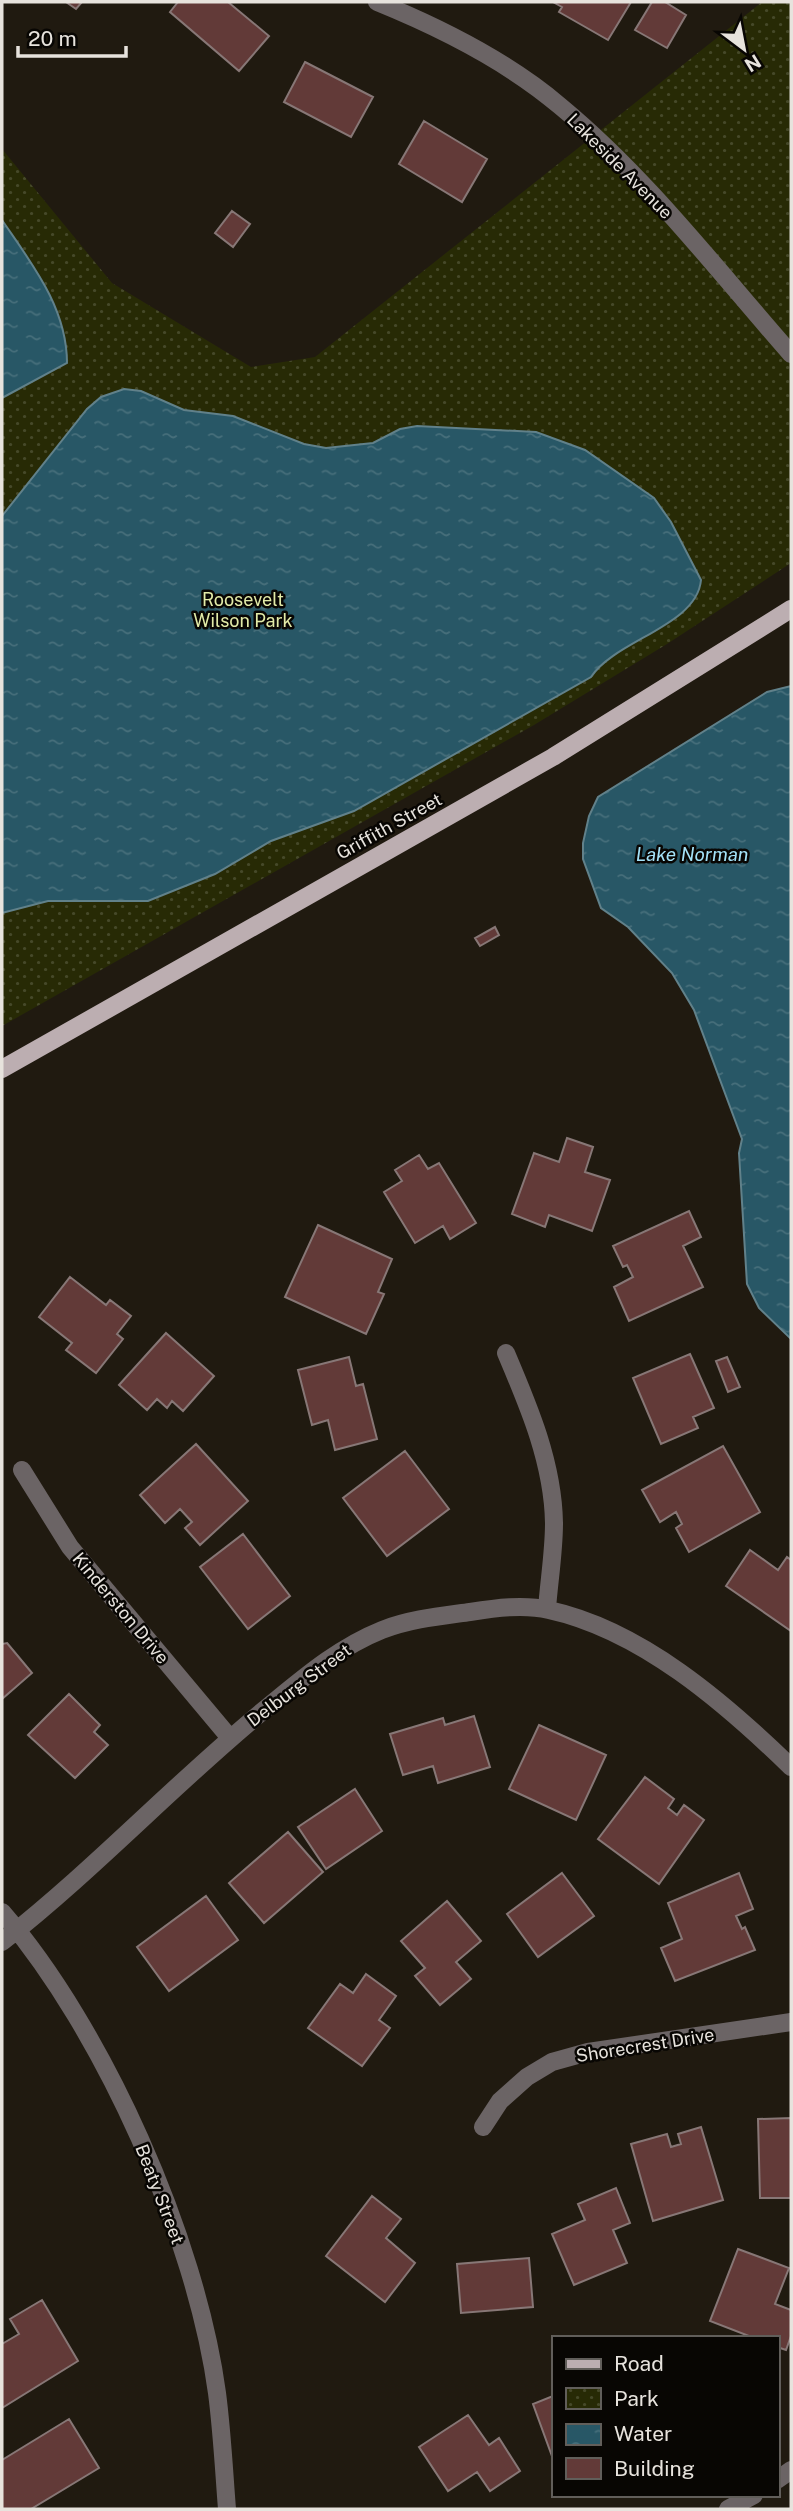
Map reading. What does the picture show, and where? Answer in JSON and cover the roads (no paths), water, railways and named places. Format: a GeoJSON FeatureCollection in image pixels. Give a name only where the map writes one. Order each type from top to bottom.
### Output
{"type":"FeatureCollection","features":[{"type":"Feature","properties":{"kind":"main road","name":"Griffith Street"},"geometry":{"type":"LineString","coordinates":[[2,1069],[554,757],[791,609]]}},
{"type":"Feature","properties":{"kind":"street","name":"Lakeside Avenue"},"geometry":{"type":"LineString","coordinates":[[389,4],[483,53],[558,104],[596,137],[647,190],[791,354]]}},
{"type":"Feature","properties":{"kind":"street"},"geometry":{"type":"LineString","coordinates":[[506,1353],[541,1441],[550,1481],[554,1523],[547,1609]]}},
{"type":"Feature","properties":{"kind":"street","name":"Kinderston Drive"},"geometry":{"type":"LineString","coordinates":[[22,1470],[70,1547],[230,1738]]}},
{"type":"Feature","properties":{"kind":"street","name":"Delburg Street"},"geometry":{"type":"LineString","coordinates":[[2,1942],[230,1738],[307,1675],[344,1649],[383,1630],[427,1617],[503,1607],[547,1609],[583,1620],[677,1670],[719,1701],[791,1767]]}},
{"type":"Feature","properties":{"kind":"street","name":"Beaty Street"},"geometry":{"type":"LineString","coordinates":[[2,1912],[72,2011],[120,2098],[178,2237],[195,2291],[216,2391],[228,2509]]}},
{"type":"Feature","properties":{"kind":"street","name":"Shorecrest Drive"},"geometry":{"type":"LineString","coordinates":[[484,2127],[500,2101],[527,2077],[552,2062],[588,2052],[791,2022]]}},
{"type":"Feature","properties":{"kind":"street"},"geometry":{"type":"LineString","coordinates":[[729,2509],[750,2497]]}},
{"type":"Feature","properties":{"kind":"water"},"geometry":{"type":"Polygon","coordinates":[[[2,220],[46,287],[61,324],[67,363],[2,398],[2,220]]]}},
{"type":"Feature","properties":{"kind":"water"},"geometry":{"type":"Polygon","coordinates":[[[124,389],[141,391],[184,410],[233,416],[304,444],[326,448],[373,443],[400,429],[417,426],[536,432],[585,450],[654,498],[671,522],[701,580],[696,596],[686,609],[671,621],[602,664],[591,677],[354,811],[271,841],[215,874],[148,901],[48,901],[2,913],[2,516],[87,409],[101,397],[124,389]]]}},
{"type":"Feature","properties":{"kind":"water","name":"Lake Norman"},"geometry":{"type":"Polygon","coordinates":[[[791,686],[791,1339],[759,1308],[747,1284],[739,1153],[742,1139],[694,1010],[672,973],[628,927],[601,908],[583,859],[583,843],[589,816],[598,797],[767,692],[791,686]]]}},
{"type":"Feature","properties":{"kind":"park label","name":"Roosevelt Wilson Park"},"geometry":{"type":"Point","coordinates":[243,609]}}]}
